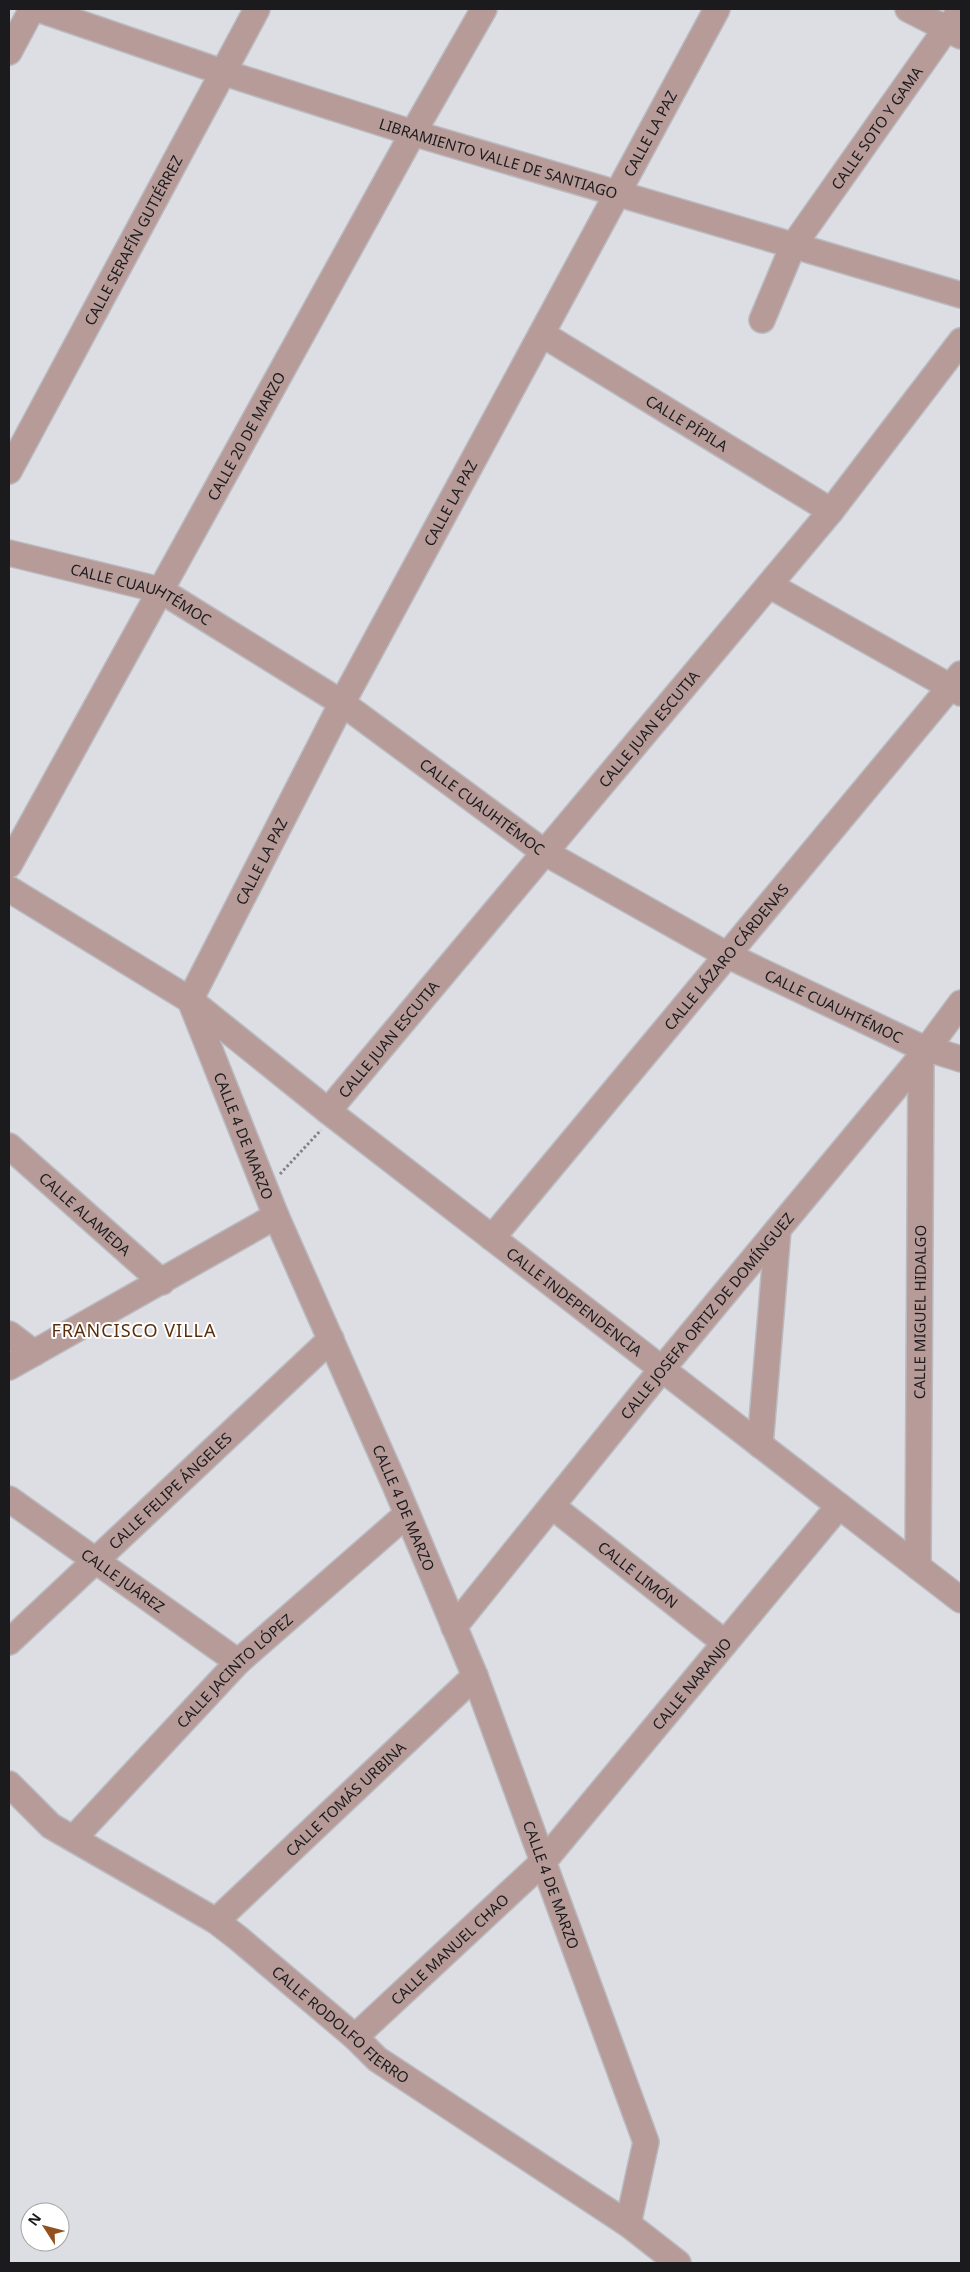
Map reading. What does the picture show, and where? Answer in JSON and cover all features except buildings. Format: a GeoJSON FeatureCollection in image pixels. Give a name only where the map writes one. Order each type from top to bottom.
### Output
{"type":"FeatureCollection","features":[{"type":"Feature","properties":{"kind":"street"},"geometry":{"type":"LineString","coordinates":[[9,52],[32,9]]}},
{"type":"Feature","properties":{"kind":"street","name":"LIBRAMIENTO VALLE DE SANTIAGO"},"geometry":{"type":"LineString","coordinates":[[38,9],[222,72],[413,133],[961,295]]}},
{"type":"Feature","properties":{"kind":"street","name":"CALLE SERAFÍN GUTIÉRREZ"},"geometry":{"type":"LineString","coordinates":[[9,471],[257,9]]}},
{"type":"Feature","properties":{"kind":"street","name":"CALLE 20 DE MARZO"},"geometry":{"type":"LineString","coordinates":[[9,865],[413,133],[484,9]]}},
{"type":"Feature","properties":{"kind":"street","name":"CALLE LA PAZ"},"geometry":{"type":"LineString","coordinates":[[190,1000],[342,703],[717,9]]}},
{"type":"Feature","properties":{"kind":"street"},"geometry":{"type":"LineString","coordinates":[[908,9],[956,25]]}},
{"type":"Feature","properties":{"kind":"street","name":"CALLE SOTO Y GAMA"},"geometry":{"type":"LineString","coordinates":[[762,320],[793,246],[956,25]]}},
{"type":"Feature","properties":{"kind":"street","name":"CALLE PÍPILA"},"geometry":{"type":"LineString","coordinates":[[542,334],[831,511]]}},
{"type":"Feature","properties":{"kind":"street","name":"CALLE JUAN ESCUTIA"},"geometry":{"type":"LineString","coordinates":[[328,1111],[831,511],[961,341]]}},
{"type":"Feature","properties":{"kind":"street","name":"CALLE CUAUHTÉMOC"},"geometry":{"type":"LineString","coordinates":[[9,553],[160,590],[342,703],[544,852],[727,955],[916,1045],[925,1053],[961,1059]]}},
{"type":"Feature","properties":{"kind":"street"},"geometry":{"type":"LineString","coordinates":[[768,585],[958,685]]}},
{"type":"Feature","properties":{"kind":"street","name":"CALLE LÁZARO CÁRDENAS"},"geometry":{"type":"LineString","coordinates":[[492,1238],[727,955],[958,685]]}},
{"type":"Feature","properties":{"kind":"street"},"geometry":{"type":"LineString","coordinates":[[9,889],[190,1000]]}},
{"type":"Feature","properties":{"kind":"street","name":"CALLE INDEPENDENCIA"},"geometry":{"type":"LineString","coordinates":[[190,1000],[328,1111],[961,1600]]}},
{"type":"Feature","properties":{"kind":"street","name":"CALLE 4 DE MARZO"},"geometry":{"type":"LineString","coordinates":[[190,1000],[276,1216],[331,1339],[475,1676],[646,2142],[628,2224]]}},
{"type":"Feature","properties":{"kind":"street","name":"CALLE JOSEFA ORTIZ DE DOMÍNGUEZ"},"geometry":{"type":"LineString","coordinates":[[454,1627],[662,1369],[925,1053],[961,1003]]}},
{"type":"Feature","properties":{"kind":"street","name":"CALLE MIGUEL HIDALGO"},"geometry":{"type":"LineString","coordinates":[[918,1567],[925,1053]]}},
{"type":"Feature","properties":{"kind":"street","name":"CALLE ALAMEDA"},"geometry":{"type":"LineString","coordinates":[[9,1146],[162,1282]]}},
{"type":"Feature","properties":{"kind":"street"},"geometry":{"type":"LineString","coordinates":[[9,1367],[276,1216]]}},
{"type":"Feature","properties":{"kind":"street"},"geometry":{"type":"LineString","coordinates":[[760,1445],[778,1230]]}},
{"type":"Feature","properties":{"kind":"street"},"geometry":{"type":"LineString","coordinates":[[9,1334],[34,1353]]}},
{"type":"Feature","properties":{"kind":"street","name":"CALLE FELIPE ÁNGELES"},"geometry":{"type":"LineString","coordinates":[[9,1642],[331,1339]]}},
{"type":"Feature","properties":{"kind":"street","name":"CALLE JUÁREZ"},"geometry":{"type":"LineString","coordinates":[[9,1499],[238,1662]]}},
{"type":"Feature","properties":{"kind":"street","name":"CALLE LIMÓN"},"geometry":{"type":"LineString","coordinates":[[552,1506],[725,1643]]}},
{"type":"Feature","properties":{"kind":"street","name":"CALLE NARANJO"},"geometry":{"type":"LineString","coordinates":[[544,1861],[839,1506]]}},
{"type":"Feature","properties":{"kind":"street","name":"CALLE JACINTO LÓPEZ"},"geometry":{"type":"LineString","coordinates":[[74,1838],[238,1662],[406,1514]]}},
{"type":"Feature","properties":{"kind":"street","name":"CALLE TOMÁS URBINA"},"geometry":{"type":"LineString","coordinates":[[216,1921],[475,1676]]}},
{"type":"Feature","properties":{"kind":"street","name":"CALLE RODOLFO FIERRO"},"geometry":{"type":"LineString","coordinates":[[9,1784],[51,1826],[216,1921],[355,2037],[377,2059],[628,2224],[678,2263]]}},
{"type":"Feature","properties":{"kind":"street","name":"CALLE MANUEL CHAO"},"geometry":{"type":"LineString","coordinates":[[355,2037],[544,1861]]}},
{"type":"Feature","properties":{"kind":"path"},"geometry":{"type":"LineString","coordinates":[[266,1189],[320,1133],[328,1111]]}},
{"type":"Feature","properties":{"kind":"district","name":"FRANCISCO VILLA"},"geometry":{"type":"Point","coordinates":[134,1330]}}]}
